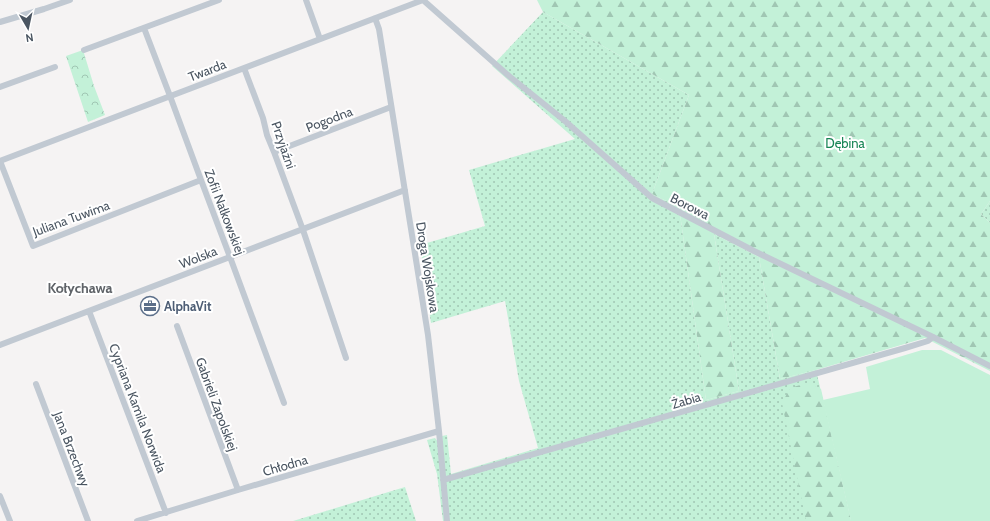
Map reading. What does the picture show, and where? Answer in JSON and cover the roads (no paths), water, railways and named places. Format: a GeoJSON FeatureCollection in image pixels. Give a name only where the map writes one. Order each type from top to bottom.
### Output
{"type":"FeatureCollection","features":[{"type":"Feature","properties":{"kind":"street"},"geometry":{"type":"LineString","coordinates":[[0,22],[70,0]]}},
{"type":"Feature","properties":{"kind":"street"},"geometry":{"type":"LineString","coordinates":[[84,50],[219,0]]}},
{"type":"Feature","properties":{"kind":"street"},"geometry":{"type":"LineString","coordinates":[[306,0],[320,39]]}},
{"type":"Feature","properties":{"kind":"street","name":"Twarda"},"geometry":{"type":"LineString","coordinates":[[0,161],[423,0]]}},
{"type":"Feature","properties":{"kind":"street","name":"Borowa"},"geometry":{"type":"LineString","coordinates":[[423,0],[509,76],[565,121],[652,198],[754,251],[990,366]]}},
{"type":"Feature","properties":{"kind":"street","name":"Droga Wojskowa"},"geometry":{"type":"LineString","coordinates":[[375,18],[379,29],[428,335],[447,521]]}},
{"type":"Feature","properties":{"kind":"street","name":"Zofii Nałkowskiej"},"geometry":{"type":"LineString","coordinates":[[144,28],[284,403]]}},
{"type":"Feature","properties":{"kind":"street"},"geometry":{"type":"LineString","coordinates":[[0,87],[55,67]]}},
{"type":"Feature","properties":{"kind":"street","name":"Przyjaźni"},"geometry":{"type":"LineString","coordinates":[[244,68],[263,118],[267,135],[303,230],[346,358]]}},
{"type":"Feature","properties":{"kind":"street","name":"Pogodna"},"geometry":{"type":"LineString","coordinates":[[274,152],[391,107]]}},
{"type":"Feature","properties":{"kind":"street","name":"Juliana Tuwima"},"geometry":{"type":"LineString","coordinates":[[0,161],[33,246],[201,180]]}},
{"type":"Feature","properties":{"kind":"street","name":"Wolska"},"geometry":{"type":"LineString","coordinates":[[0,345],[405,190]]}},
{"type":"Feature","properties":{"kind":"street","name":"Cypriana Kamila Norwida"},"geometry":{"type":"LineString","coordinates":[[89,311],[166,512]]}},
{"type":"Feature","properties":{"kind":"street","name":"Gabrieli Zapolskiej"},"geometry":{"type":"LineString","coordinates":[[177,326],[238,490]]}},
{"type":"Feature","properties":{"kind":"street","name":"Żabia"},"geometry":{"type":"LineString","coordinates":[[443,480],[905,348],[928,341],[933,337]]}},
{"type":"Feature","properties":{"kind":"street","name":"Jana Brzechwy"},"geometry":{"type":"LineString","coordinates":[[36,384],[88,521]]}},
{"type":"Feature","properties":{"kind":"street","name":"Chłodna"},"geometry":{"type":"LineString","coordinates":[[137,521],[439,431]]}},
{"type":"Feature","properties":{"kind":"street"},"geometry":{"type":"LineString","coordinates":[[0,496],[10,521]]}},
{"type":"Feature","properties":{"kind":"place","name":"AlphaVit"},"geometry":{"type":"Point","coordinates":[150,306]}},
{"type":"Feature","properties":{"kind":"district","name":"Kołychawa"},"geometry":{"type":"Point","coordinates":[80,288]}},
{"type":"Feature","properties":{"kind":"park label","name":"Dębina"},"geometry":{"type":"Point","coordinates":[845,143]}}]}
